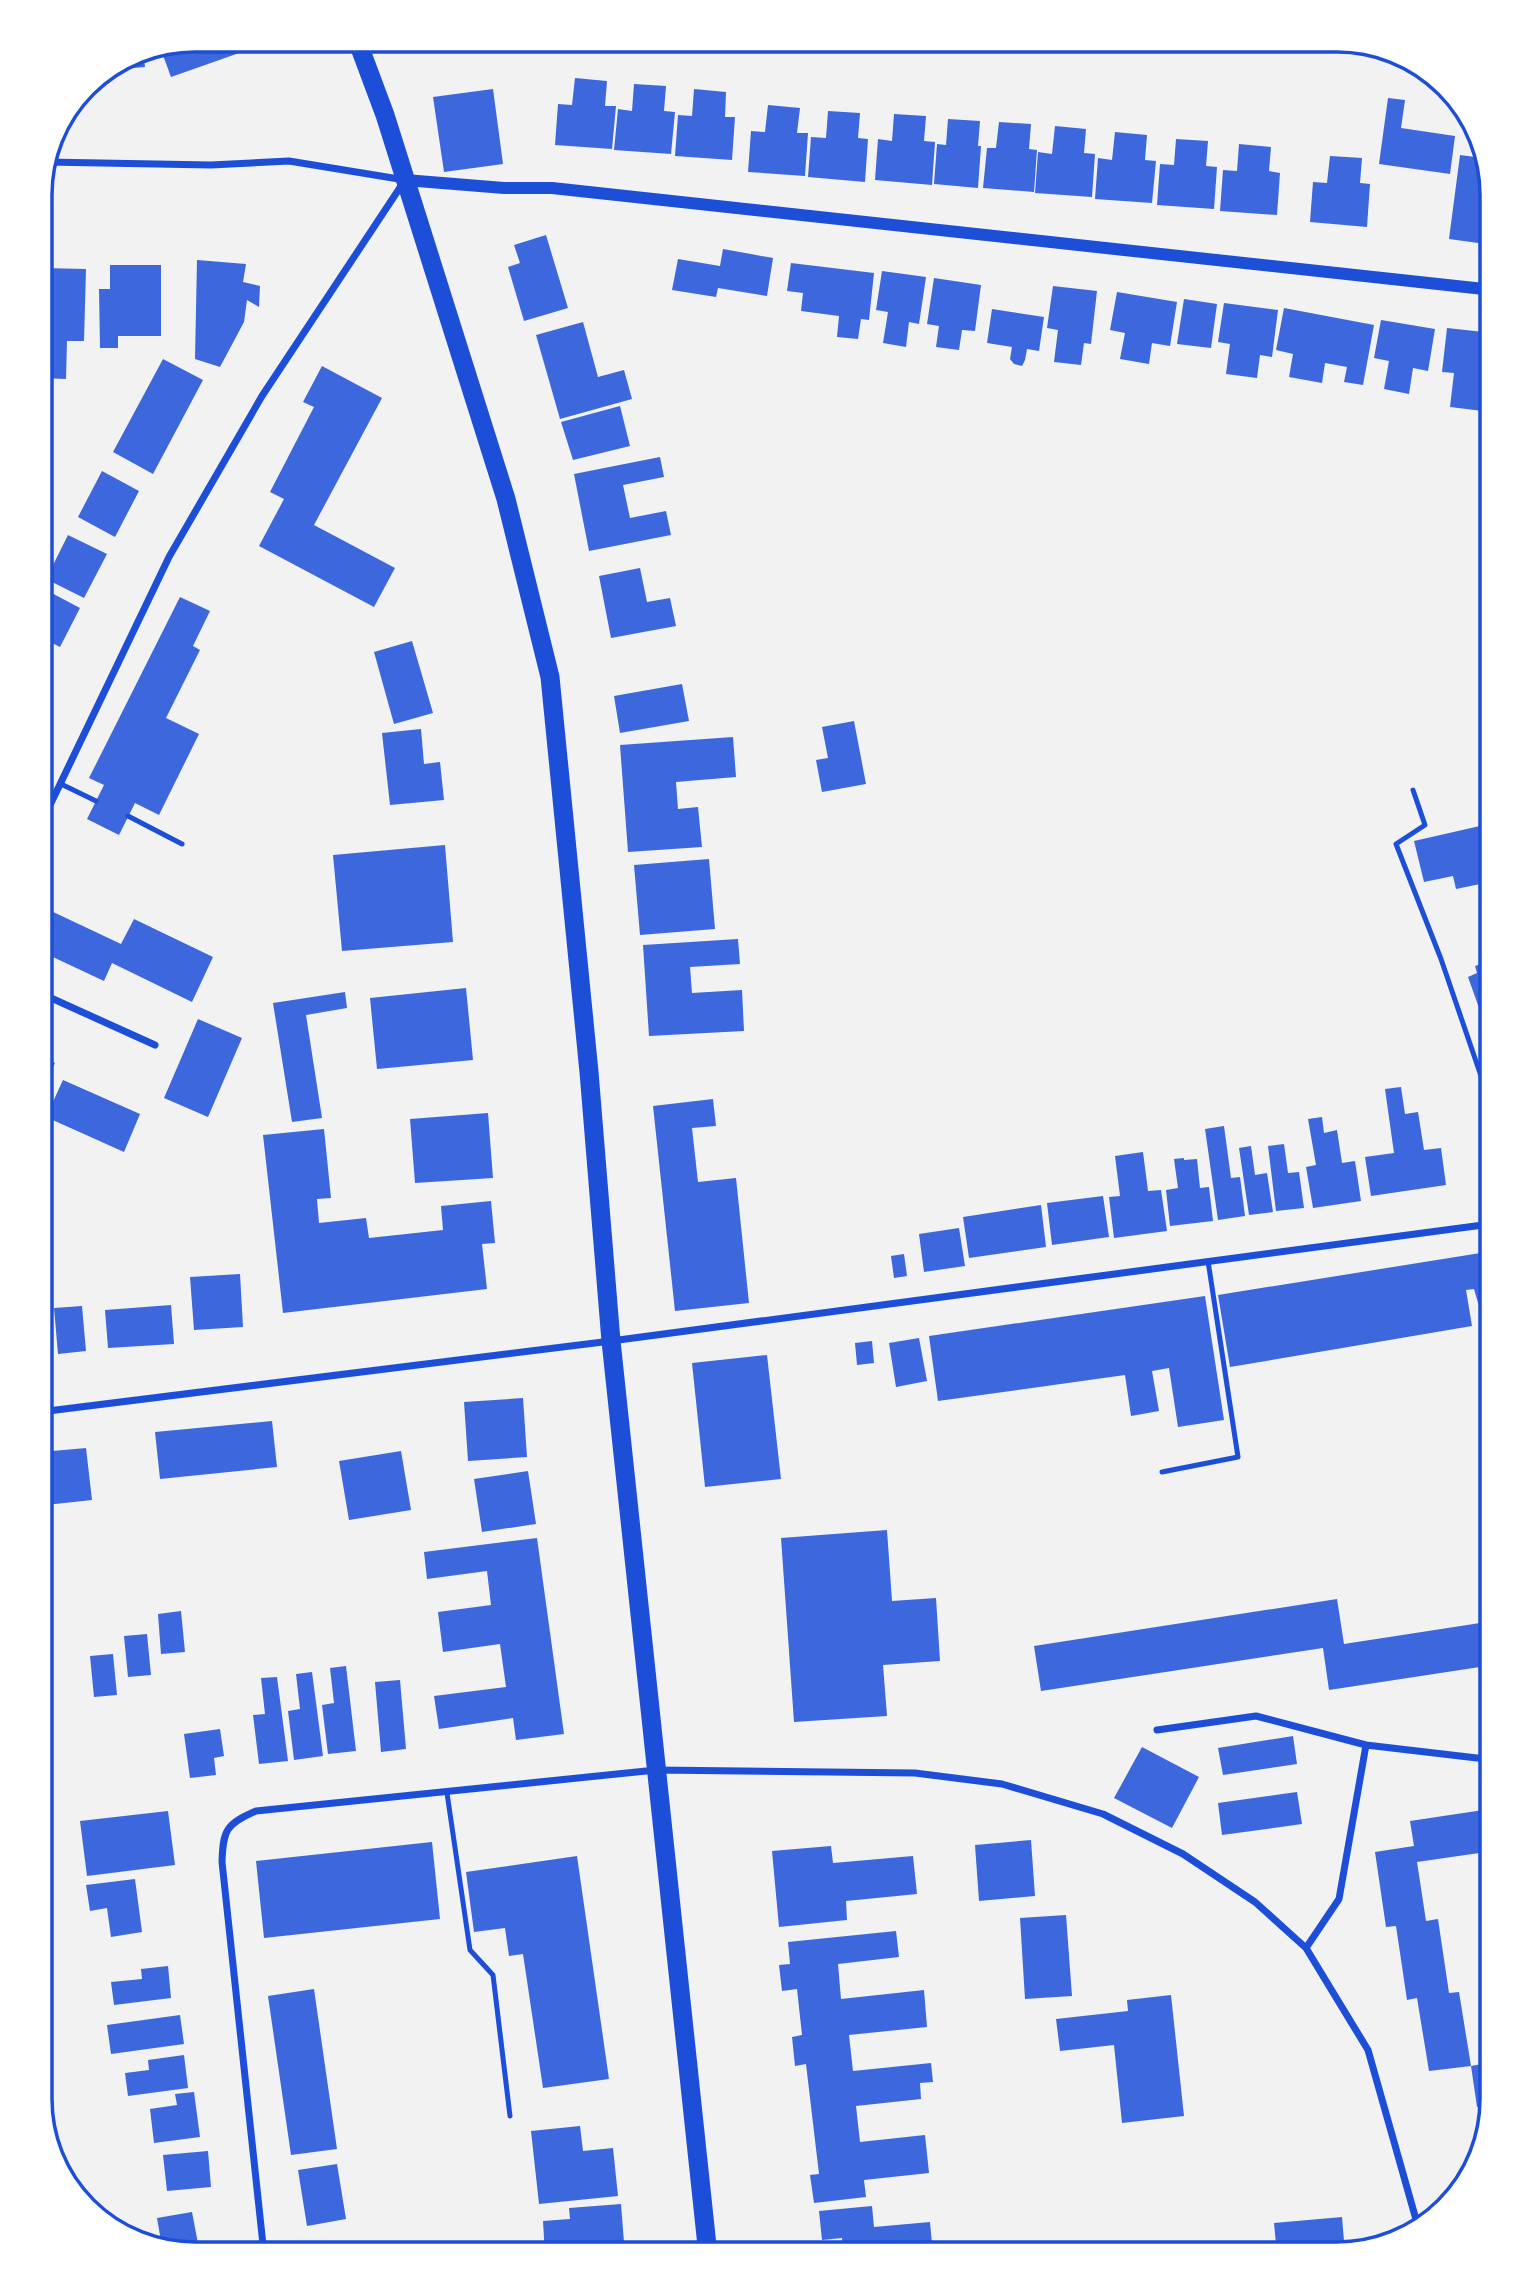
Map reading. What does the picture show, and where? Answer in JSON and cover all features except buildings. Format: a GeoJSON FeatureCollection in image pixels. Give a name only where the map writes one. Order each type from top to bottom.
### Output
{"type":"FeatureCollection","features":[{"type":"Feature","properties":{"kind":"highway"},"geometry":{"type":"LineString","coordinates":[[361,52],[405,180],[506,499],[550,677],[590,1083],[611,1341],[707,2242]]}},
{"type":"Feature","properties":{"kind":"street"},"geometry":{"type":"LineString","coordinates":[[56,162],[211,165],[289,161],[405,180],[504,188],[552,188],[1480,289]]}},
{"type":"Feature","properties":{"kind":"street"},"geometry":{"type":"LineString","coordinates":[[53,800],[169,557],[262,396],[405,180]]}},
{"type":"Feature","properties":{"kind":"street"},"geometry":{"type":"LineString","coordinates":[[53,999],[155,1045]]}},
{"type":"Feature","properties":{"kind":"street"},"geometry":{"type":"LineString","coordinates":[[52,1410],[611,1341],[1480,1225]]}},
{"type":"Feature","properties":{"kind":"street"},"geometry":{"type":"LineString","coordinates":[[1157,1730],[1256,1716],[1366,1745],[1480,1758]]}},
{"type":"Feature","properties":{"kind":"street"},"geometry":{"type":"LineString","coordinates":[[1306,1948],[1339,1899],[1366,1745]]}},
{"type":"Feature","properties":{"kind":"street"},"geometry":{"type":"LineString","coordinates":[[263,2242],[222,1862],[222,1844],[226,1829],[240,1818],[256,1811],[656,1770],[915,1773],[1002,1783],[1103,1814],[1183,1854],[1255,1902],[1306,1948],[1368,2050],[1416,2219]]}},
{"type":"Feature","properties":{"kind":"lane"},"geometry":{"type":"LineString","coordinates":[[61,785],[96,801]]}},
{"type":"Feature","properties":{"kind":"lane"},"geometry":{"type":"LineString","coordinates":[[1413,790],[1425,825],[1396,844],[1441,958],[1480,1073]]}},
{"type":"Feature","properties":{"kind":"lane"},"geometry":{"type":"LineString","coordinates":[[128,816],[183,844]]}},
{"type":"Feature","properties":{"kind":"lane"},"geometry":{"type":"LineString","coordinates":[[1162,1472],[1238,1457],[1208,1261]]}},
{"type":"Feature","properties":{"kind":"lane"},"geometry":{"type":"LineString","coordinates":[[447,1793],[470,1950],[493,1975],[510,2116]]}}]}
